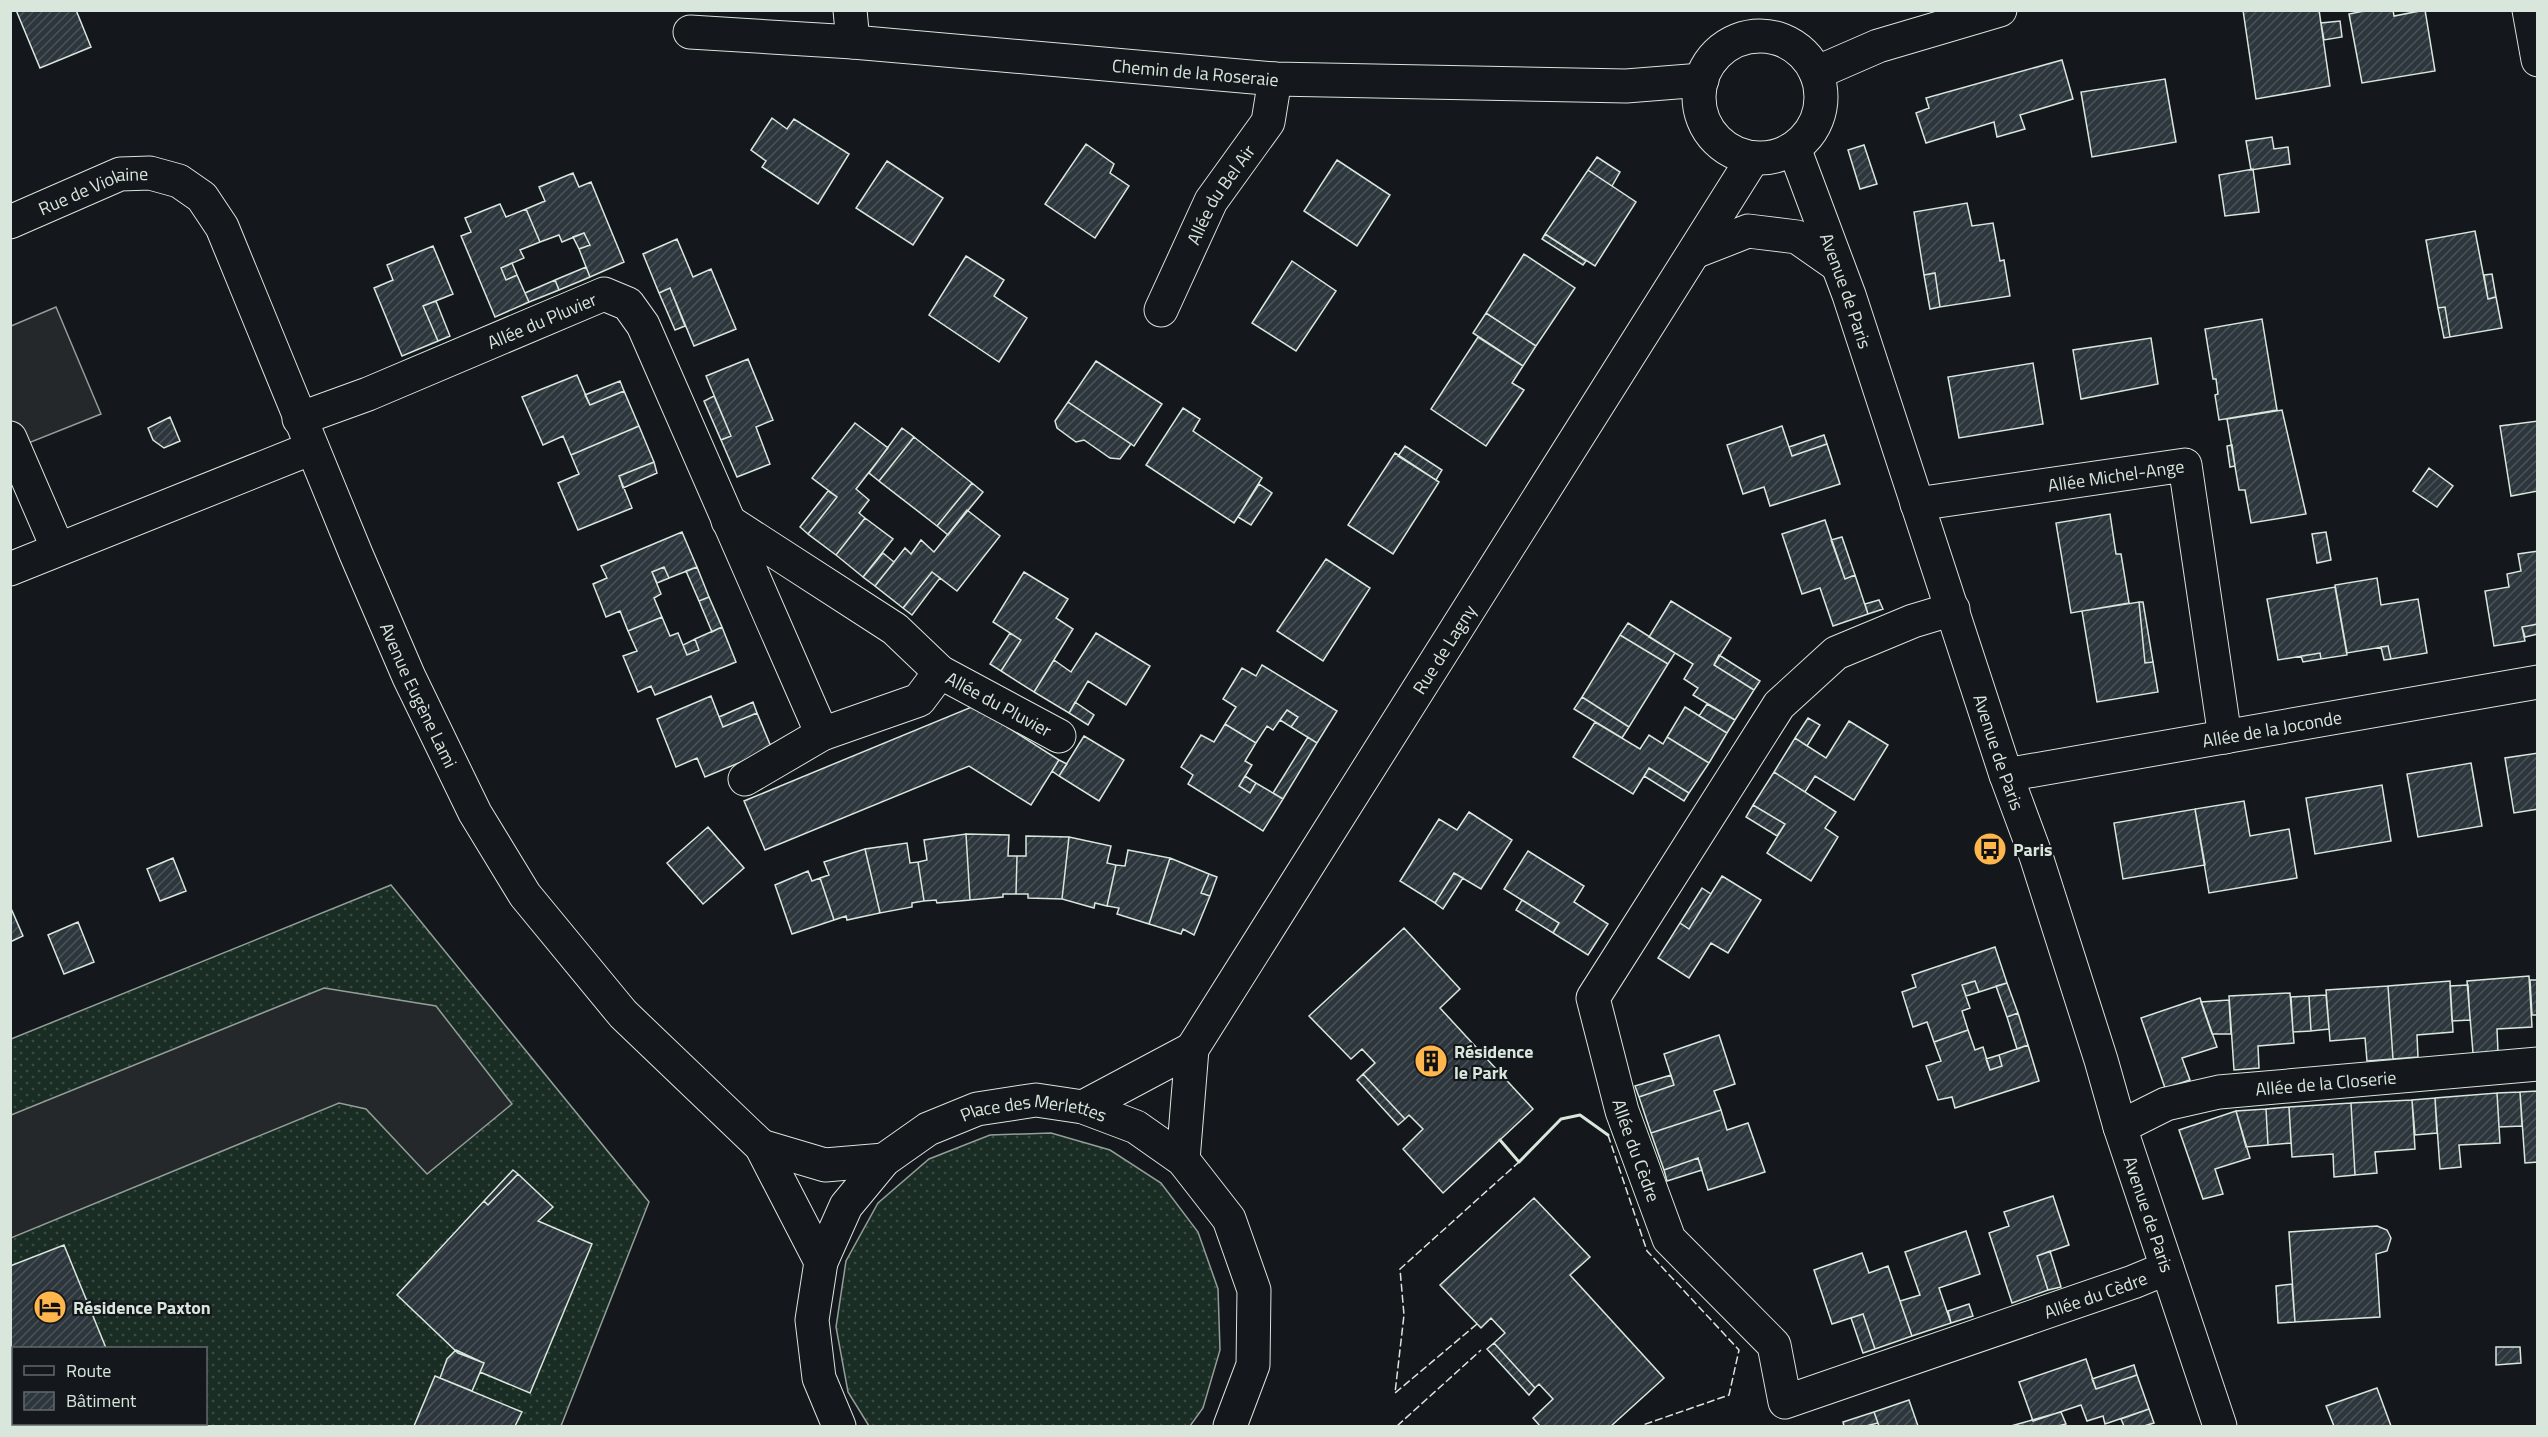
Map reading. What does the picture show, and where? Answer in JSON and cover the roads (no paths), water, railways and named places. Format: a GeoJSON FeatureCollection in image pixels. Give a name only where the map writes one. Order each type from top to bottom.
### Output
{"type":"FeatureCollection","features":[{"type":"Feature","properties":{"kind":"street"},"geometry":{"type":"LineString","coordinates":[[1816,73],[1878,46],[2000,10]]}},
{"type":"Feature","properties":{"kind":"street"},"geometry":{"type":"LineString","coordinates":[[2529,10],[2538,60]]}},
{"type":"Feature","properties":{"kind":"street"},"geometry":{"type":"LineString","coordinates":[[1762,23],[1805,55],[1816,73],[1821,94],[1819,115],[1809,134],[1794,148],[1774,157],[1754,158],[1733,152],[1716,140],[1704,122],[1700,101],[1702,80],[1711,61],[1726,47],[1746,38],[1762,23]]}},
{"type":"Feature","properties":{"kind":"street","name":"Chemin de la Roseraie"},"geometry":{"type":"LineString","coordinates":[[690,32],[851,26],[1275,79],[1626,87],[1702,80]]}},
{"type":"Feature","properties":{"kind":"street","name":"Allée du Bel Air"},"geometry":{"type":"LineString","coordinates":[[1161,310],[1211,201],[1268,122],[1275,79]]}},
{"type":"Feature","properties":{"kind":"street","name":"Avenue de Paris"},"geometry":{"type":"LineString","coordinates":[[1794,148],[1849,295],[2006,775],[2036,856],[2120,1127],[2220,1426]]}},
{"type":"Feature","properties":{"kind":"street","name":"Rue de Lagny"},"geometry":{"type":"LineString","coordinates":[[1183,1160],[1192,1049],[1754,158]]}},
{"type":"Feature","properties":{"kind":"street","name":"Rue de Violaine"},"geometry":{"type":"LineString","coordinates":[[10,222],[120,174],[150,173],[179,181]]}},
{"type":"Feature","properties":{"kind":"street","name":"Avenue Eugène Lami"},"geometry":{"type":"LineString","coordinates":[[179,181],[202,197],[222,227],[306,434],[414,688],[475,813],[525,895],[623,1014],[761,1146]]}},
{"type":"Feature","properties":{"kind":"street"},"geometry":{"type":"LineString","coordinates":[[1697,251],[1748,231],[1797,237],[1837,265]]}},
{"type":"Feature","properties":{"kind":"street","name":"Allée du Pluvier"},"geometry":{"type":"LineString","coordinates":[[10,569],[306,434],[368,394],[604,294],[628,304],[644,325],[822,734],[920,700],[940,672]]}},
{"type":"Feature","properties":{"kind":"street"},"geometry":{"type":"LineString","coordinates":[[10,438],[58,549]]}},
{"type":"Feature","properties":{"kind":"street","name":"Allée Michel-Ange"},"geometry":{"type":"LineString","coordinates":[[1917,504],[2185,465],[2225,737]]}},
{"type":"Feature","properties":{"kind":"street","name":"Allée du Pluvier"},"geometry":{"type":"LineString","coordinates":[[728,522],[895,629],[940,672],[1059,736]]}},
{"type":"Feature","properties":{"kind":"street","name":"Allée du Cèdre"},"geometry":{"type":"LineString","coordinates":[[1953,609],[1912,621],[1836,653],[1779,705],[1593,998],[1622,1111],[1669,1239],[1774,1345],[1785,1402],[2133,1282],[2167,1268]]}},
{"type":"Feature","properties":{"kind":"street","name":"Allée de la Joconde"},"geometry":{"type":"LineString","coordinates":[[2006,775],[2538,682]]}},
{"type":"Feature","properties":{"kind":"street"},"geometry":{"type":"LineString","coordinates":[[745,779],[822,734]]}},
{"type":"Feature","properties":{"kind":"street","name":"Rue de Lagny"},"geometry":{"type":"LineString","coordinates":[[1083,1107],[1192,1049]]}},
{"type":"Feature","properties":{"kind":"street","name":"Allée de la Closerie"},"geometry":{"type":"LineString","coordinates":[[2120,1127],[2166,1104],[2219,1092],[2538,1064]]}},
{"type":"Feature","properties":{"kind":"street","name":"Place des Merlettes"},"geometry":{"type":"LineString","coordinates":[[839,1426],[819,1378],[812,1320],[821,1262],[846,1206],[884,1160],[927,1129],[977,1109],[1036,1100],[1083,1107],[1136,1127],[1183,1160],[1229,1219],[1254,1290],[1253,1365],[1230,1426]]}},
{"type":"Feature","properties":{"kind":"street"},"geometry":{"type":"LineString","coordinates":[[761,1146],[825,1165],[884,1160]]}},
{"type":"Feature","properties":{"kind":"street"},"geometry":{"type":"LineString","coordinates":[[761,1146],[821,1262]]}},
{"type":"Feature","properties":{"kind":"place","name":"Paris"},"geometry":{"type":"Point","coordinates":[1990,849]}},
{"type":"Feature","properties":{"kind":"place","name":"Résidence le Park"},"geometry":{"type":"Point","coordinates":[1431,1061]}},
{"type":"Feature","properties":{"kind":"place","name":"Résidence Paxton"},"geometry":{"type":"Point","coordinates":[50,1307]}}]}
